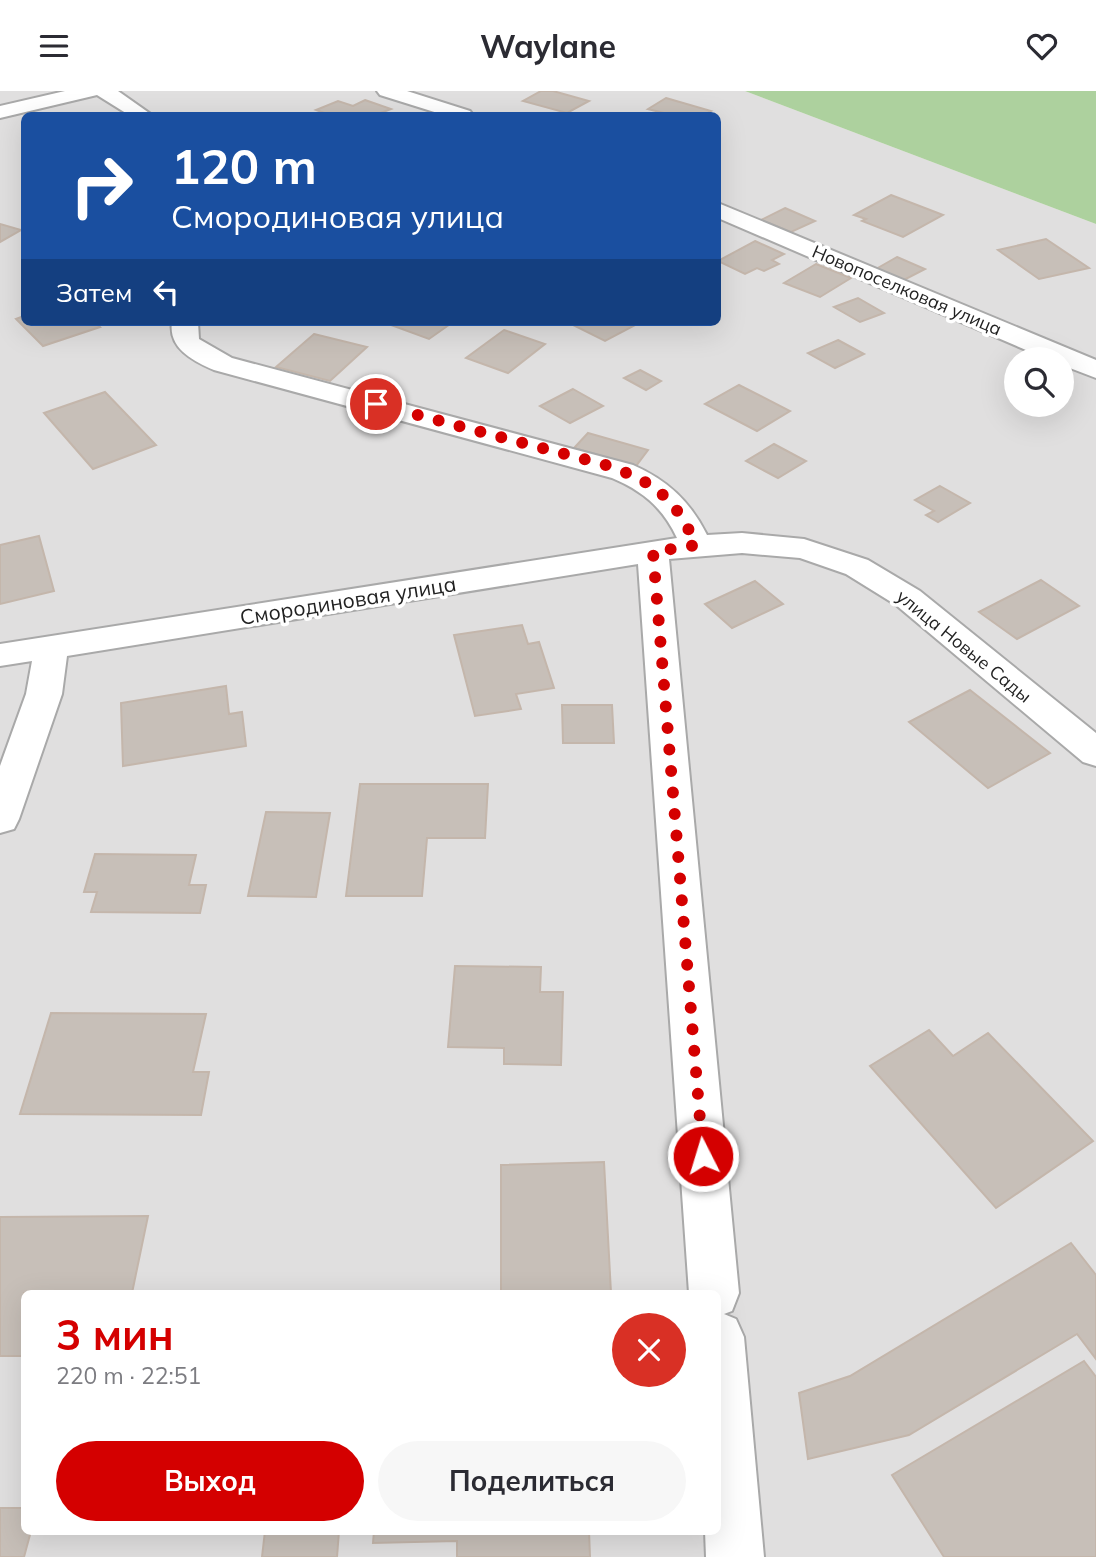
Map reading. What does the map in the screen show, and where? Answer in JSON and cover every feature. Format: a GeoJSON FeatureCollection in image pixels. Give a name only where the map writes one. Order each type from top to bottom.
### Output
{"type":"FeatureCollection","features":[{"type":"Feature","properties":{"kind":"street"},"geometry":{"type":"LineString","coordinates":[[0,112],[91,91]]}},
{"type":"Feature","properties":{"kind":"street"},"geometry":{"type":"LineString","coordinates":[[104,91],[137,112]]}},
{"type":"Feature","properties":{"kind":"street"},"geometry":{"type":"LineString","coordinates":[[387,91],[454,112]]}},
{"type":"Feature","properties":{"kind":"street","name":"Новопоселковая улица"},"geometry":{"type":"LineString","coordinates":[[721,211],[1096,370]]}},
{"type":"Feature","properties":{"kind":"street"},"geometry":{"type":"LineString","coordinates":[[185,326],[187,341],[199,353],[223,364],[606,465],[642,478],[667,496],[683,515],[696,545]]}},
{"type":"Feature","properties":{"kind":"street","name":"улица Новые Сады"},"geometry":{"type":"LineString","coordinates":[[696,545],[742,543],[804,549],[857,567],[908,598],[1096,753]]}},
{"type":"Feature","properties":{"kind":"street","name":"Смородиновая улица"},"geometry":{"type":"LineString","coordinates":[[0,655],[696,545]]}},
{"type":"Feature","properties":{"kind":"street"},"geometry":{"type":"LineString","coordinates":[[653,552],[714,1290]]}},
{"type":"Feature","properties":{"kind":"street"},"geometry":{"type":"LineString","coordinates":[[0,819],[44,694],[51,647]]}},
{"type":"Feature","properties":{"kind":"street"},"geometry":{"type":"LineString","coordinates":[[721,1376],[735,1557]]}},
{"type":"Feature","properties":{"kind":"shaded area"},"geometry":{"type":"Polygon","coordinates":[[[0,91],[745,91],[1096,224],[1096,1557],[0,1557],[0,91]]]}},
{"type":"Feature","properties":{"kind":"green space"},"geometry":{"type":"Polygon","coordinates":[[[745,91],[1096,91],[1096,224],[745,91]]]}},
{"type":"Feature","properties":{"kind":"building"},"geometry":{"type":"Polygon","coordinates":[[[541,91],[553,91],[589,101],[569,112],[563,112],[523,101],[541,91]]]}},
{"type":"Feature","properties":{"kind":"building"},"geometry":{"type":"Polygon","coordinates":[[[666,98],[711,111],[660,112],[648,109],[666,98]]]}},
{"type":"Feature","properties":{"kind":"building"},"geometry":{"type":"Polygon","coordinates":[[[365,100],[391,109],[383,112],[316,110],[338,101],[353,106],[365,100]]]}},
{"type":"Feature","properties":{"kind":"building"},"geometry":{"type":"Polygon","coordinates":[[[891,195],[943,215],[903,237],[862,221],[866,219],[854,215],[891,195]]]}},
{"type":"Feature","properties":{"kind":"building"},"geometry":{"type":"Polygon","coordinates":[[[785,208],[815,221],[791,232],[761,220],[785,208]]]}},
{"type":"Feature","properties":{"kind":"building"},"geometry":{"type":"Polygon","coordinates":[[[0,224],[21,230],[0,242],[0,224]]]}},
{"type":"Feature","properties":{"kind":"building"},"geometry":{"type":"Polygon","coordinates":[[[1046,239],[1089,268],[1039,279],[998,250],[1046,239]]]}},
{"type":"Feature","properties":{"kind":"building"},"geometry":{"type":"Polygon","coordinates":[[[755,241],[784,254],[772,260],[779,264],[764,271],[757,268],[745,274],[721,262],[721,259],[755,241]]]}},
{"type":"Feature","properties":{"kind":"building"},"geometry":{"type":"Polygon","coordinates":[[[897,257],[925,269],[904,280],[876,269],[897,257]]]}},
{"type":"Feature","properties":{"kind":"building"},"geometry":{"type":"Polygon","coordinates":[[[816,264],[851,278],[820,297],[784,283],[816,264]]]}},
{"type":"Feature","properties":{"kind":"building"},"geometry":{"type":"Polygon","coordinates":[[[858,298],[884,313],[860,322],[834,307],[858,298]]]}},
{"type":"Feature","properties":{"kind":"building"},"geometry":{"type":"Polygon","coordinates":[[[23,326],[100,327],[43,346],[23,326]]]}},
{"type":"Feature","properties":{"kind":"building"},"geometry":{"type":"Polygon","coordinates":[[[394,326],[447,326],[429,339],[394,326]]]}},
{"type":"Feature","properties":{"kind":"building"},"geometry":{"type":"Polygon","coordinates":[[[575,326],[633,326],[605,341],[575,326]]]}},
{"type":"Feature","properties":{"kind":"building"},"geometry":{"type":"Polygon","coordinates":[[[504,330],[545,344],[508,373],[466,358],[504,330]]]}},
{"type":"Feature","properties":{"kind":"building"},"geometry":{"type":"Polygon","coordinates":[[[314,334],[367,347],[330,381],[276,367],[314,334]]]}},
{"type":"Feature","properties":{"kind":"building"},"geometry":{"type":"Polygon","coordinates":[[[838,340],[864,354],[835,368],[808,353],[838,340]]]}},
{"type":"Feature","properties":{"kind":"building"},"geometry":{"type":"Polygon","coordinates":[[[640,370],[661,381],[646,390],[624,378],[640,370]]]}},
{"type":"Feature","properties":{"kind":"building"},"geometry":{"type":"Polygon","coordinates":[[[739,385],[790,411],[757,431],[705,404],[739,385]]]}},
{"type":"Feature","properties":{"kind":"building"},"geometry":{"type":"Polygon","coordinates":[[[573,389],[603,406],[570,423],[540,406],[573,389]]]}},
{"type":"Feature","properties":{"kind":"building"},"geometry":{"type":"Polygon","coordinates":[[[105,392],[156,445],[93,469],[44,413],[105,392]]]}},
{"type":"Feature","properties":{"kind":"building"},"geometry":{"type":"Polygon","coordinates":[[[588,433],[648,450],[636,466],[574,448],[588,433]]]}},
{"type":"Feature","properties":{"kind":"building"},"geometry":{"type":"Polygon","coordinates":[[[774,444],[806,461],[778,478],[746,461],[774,444]]]}},
{"type":"Feature","properties":{"kind":"building"},"geometry":{"type":"Polygon","coordinates":[[[940,486],[970,503],[938,522],[926,515],[934,511],[915,500],[940,486]]]}},
{"type":"Feature","properties":{"kind":"building"},"geometry":{"type":"Polygon","coordinates":[[[39,536],[54,591],[0,604],[0,545],[39,536]]]}},
{"type":"Feature","properties":{"kind":"building"},"geometry":{"type":"Polygon","coordinates":[[[1041,580],[1079,606],[1017,639],[979,612],[1041,580]]]}},
{"type":"Feature","properties":{"kind":"building"},"geometry":{"type":"Polygon","coordinates":[[[755,581],[783,604],[732,628],[705,604],[755,581]]]}},
{"type":"Feature","properties":{"kind":"building"},"geometry":{"type":"Polygon","coordinates":[[[522,625],[528,644],[539,642],[554,688],[516,694],[521,709],[475,716],[454,635],[522,625]]]}},
{"type":"Feature","properties":{"kind":"building"},"geometry":{"type":"Polygon","coordinates":[[[226,686],[229,714],[242,712],[246,746],[123,766],[121,703],[226,686]]]}},
{"type":"Feature","properties":{"kind":"building"},"geometry":{"type":"Polygon","coordinates":[[[970,690],[1050,753],[988,788],[909,722],[970,690]]]}},
{"type":"Feature","properties":{"kind":"building"},"geometry":{"type":"Polygon","coordinates":[[[562,705],[612,705],[614,743],[563,743],[562,705]]]}},
{"type":"Feature","properties":{"kind":"building"},"geometry":{"type":"Polygon","coordinates":[[[360,784],[488,784],[485,838],[427,838],[422,896],[346,896],[360,784]]]}},
{"type":"Feature","properties":{"kind":"building"},"geometry":{"type":"Polygon","coordinates":[[[266,812],[330,813],[316,897],[248,896],[266,812]]]}},
{"type":"Feature","properties":{"kind":"building"},"geometry":{"type":"Polygon","coordinates":[[[95,854],[196,855],[189,885],[206,885],[200,913],[91,912],[97,892],[84,892],[95,854]]]}},
{"type":"Feature","properties":{"kind":"building"},"geometry":{"type":"Polygon","coordinates":[[[455,966],[541,967],[540,992],[563,992],[561,1065],[504,1064],[504,1048],[448,1047],[455,966]]]}},
{"type":"Feature","properties":{"kind":"building"},"geometry":{"type":"Polygon","coordinates":[[[51,1013],[206,1014],[193,1072],[209,1072],[201,1115],[20,1114],[51,1013]]]}},
{"type":"Feature","properties":{"kind":"building"},"geometry":{"type":"Polygon","coordinates":[[[929,1030],[953,1056],[988,1033],[1093,1141],[996,1208],[870,1066],[929,1030]]]}},
{"type":"Feature","properties":{"kind":"building"},"geometry":{"type":"Polygon","coordinates":[[[604,1162],[611,1290],[501,1290],[501,1165],[604,1162]]]}},
{"type":"Feature","properties":{"kind":"building"},"geometry":{"type":"Polygon","coordinates":[[[148,1216],[133,1290],[21,1290],[21,1356],[0,1356],[0,1217],[148,1216]]]}},
{"type":"Feature","properties":{"kind":"building"},"geometry":{"type":"Polygon","coordinates":[[[1071,1243],[1096,1275],[1096,1359],[1077,1334],[909,1435],[808,1459],[799,1393],[850,1376],[1071,1243]]]}},
{"type":"Feature","properties":{"kind":"building"},"geometry":{"type":"Polygon","coordinates":[[[1084,1361],[1096,1377],[1096,1557],[944,1557],[892,1475],[1084,1361]]]}},
{"type":"Feature","properties":{"kind":"building"},"geometry":{"type":"Polygon","coordinates":[[[0,1508],[21,1508],[21,1535],[30,1535],[24,1557],[0,1557],[0,1508]]]}},
{"type":"Feature","properties":{"kind":"building"},"geometry":{"type":"Polygon","coordinates":[[[265,1535],[339,1535],[337,1557],[262,1557],[265,1535]]]}},
{"type":"Feature","properties":{"kind":"building"},"geometry":{"type":"Polygon","coordinates":[[[374,1535],[589,1535],[590,1557],[457,1557],[457,1541],[373,1543],[374,1535]]]}},
{"type":"Feature","properties":{"kind":"route"},"geometry":{"type":"LineString","coordinates":[[376,404],[606,465],[642,478],[667,496],[683,515],[696,545],[653,552],[703,1156]]}}]}
